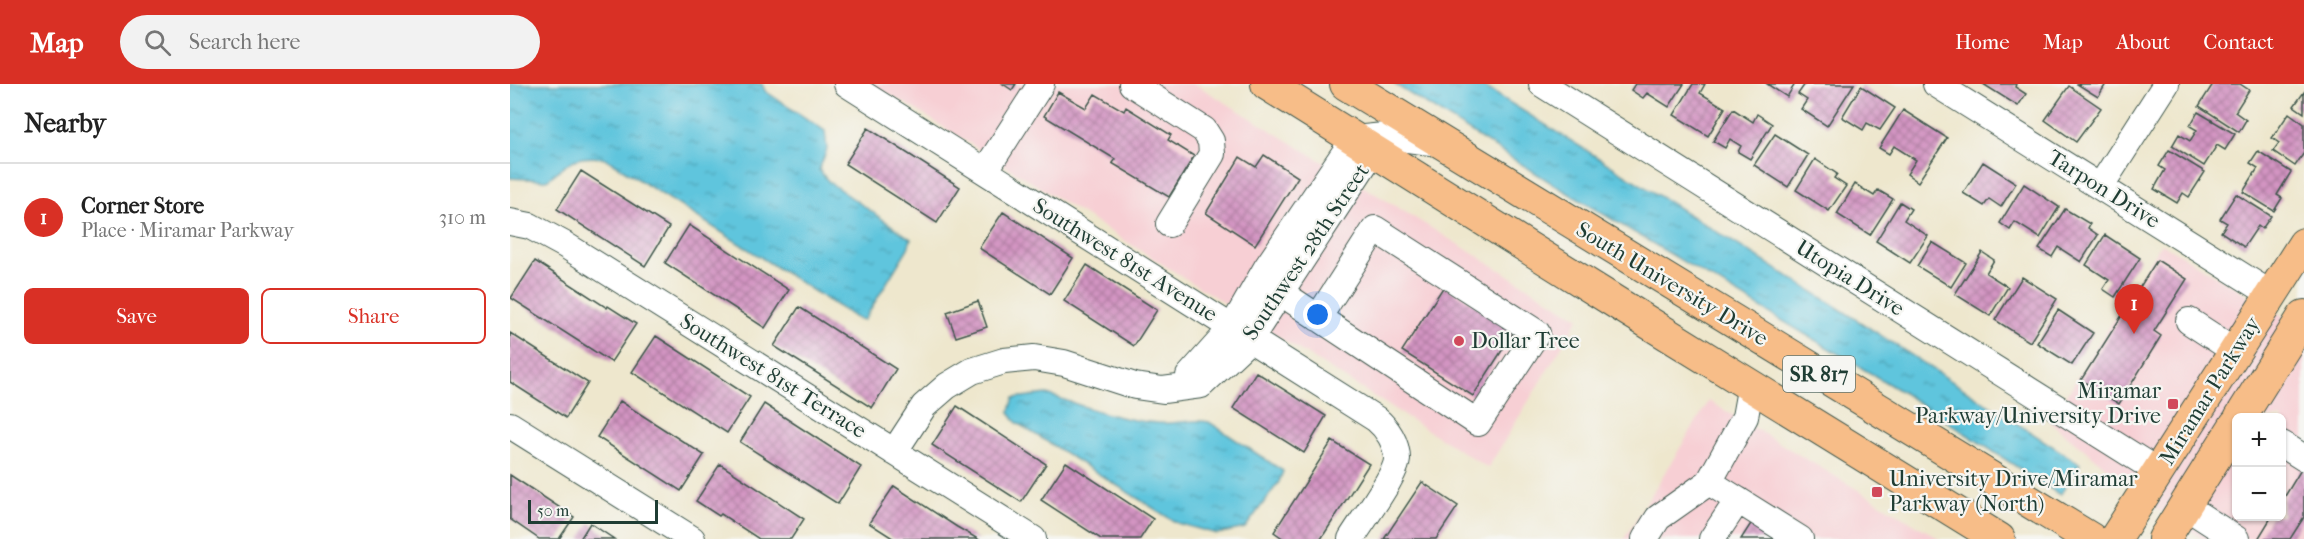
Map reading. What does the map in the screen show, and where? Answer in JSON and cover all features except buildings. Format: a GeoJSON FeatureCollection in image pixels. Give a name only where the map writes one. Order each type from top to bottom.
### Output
{"type":"FeatureCollection","features":[{"type":"Feature","properties":{"kind":"main road"},"geometry":{"type":"LineString","coordinates":[[1280,92],[1329,101],[1353,89]]}},
{"type":"Feature","properties":{"kind":"main road","name":"South University Drive"},"geometry":{"type":"LineString","coordinates":[[1353,89],[2091,539]]}},
{"type":"Feature","properties":{"kind":"main road","name":"South University Drive"},"geometry":{"type":"LineString","coordinates":[[1280,92],[1999,539]]}},
{"type":"Feature","properties":{"kind":"main road","name":"Miramar Parkway"},"geometry":{"type":"LineString","coordinates":[[2115,539],[2304,244]]}},
{"type":"Feature","properties":{"kind":"main road","name":"Miramar Parkway"},"geometry":{"type":"LineString","coordinates":[[2243,413],[2304,316]]}},
{"type":"Feature","properties":{"kind":"main road","name":"Miramar Parkway"},"geometry":{"type":"LineString","coordinates":[[2164,539],[2232,430]]}},
{"type":"Feature","properties":{"kind":"street","name":"Southwest 81st Avenue"},"geometry":{"type":"LineString","coordinates":[[847,84],[1387,428],[1394,444],[1397,460],[1388,480],[1351,539]]}},
{"type":"Feature","properties":{"kind":"street"},"geometry":{"type":"LineString","coordinates":[[985,171],[1041,84]]}},
{"type":"Feature","properties":{"kind":"street"},"geometry":{"type":"LineString","coordinates":[[1132,84],[1204,130],[1211,141],[1212,154],[1169,224]]}},
{"type":"Feature","properties":{"kind":"street","name":"Utopia Drive"},"geometry":{"type":"LineString","coordinates":[[1542,84],[2158,471]]}},
{"type":"Feature","properties":{"kind":"street","name":"Tarpon Drive"},"geometry":{"type":"LineString","coordinates":[[1936,84],[2271,294]]}},
{"type":"Feature","properties":{"kind":"street"},"geometry":{"type":"LineString","coordinates":[[2100,187],[2166,84]]}},
{"type":"Feature","properties":{"kind":"street"},"geometry":{"type":"LineString","coordinates":[[1363,145],[1384,135],[1440,143]]}},
{"type":"Feature","properties":{"kind":"street","name":"Southwest 28th Street"},"geometry":{"type":"LineString","coordinates":[[1241,334],[1260,279],[1363,145]]}},
{"type":"Feature","properties":{"kind":"street","name":"Southwest 28th Street"},"geometry":{"type":"LineString","coordinates":[[894,452],[924,406],[947,386],[972,371],[1004,361],[1034,358],[1064,363],[1135,386],[1163,390],[1201,385],[1241,334],[1281,293],[1363,145]]}},
{"type":"Feature","properties":{"kind":"street","name":"Southwest 81st Terrace"},"geometry":{"type":"LineString","coordinates":[[510,222],[530,226],[565,245],[1033,539]]}},
{"type":"Feature","properties":{"kind":"street"},"geometry":{"type":"LineString","coordinates":[[1260,279],[1318,318],[1478,423],[1537,333],[1375,229],[1318,318]]}},
{"type":"Feature","properties":{"kind":"street"},"geometry":{"type":"LineString","coordinates":[[2189,321],[2235,351]]}},
{"type":"Feature","properties":{"kind":"street"},"geometry":{"type":"LineString","coordinates":[[1645,539],[1658,518],[1709,482],[1745,417],[1751,384]]}},
{"type":"Feature","properties":{"kind":"street"},"geometry":{"type":"LineString","coordinates":[[510,425],[692,539]]}},
{"type":"Feature","properties":{"kind":"street"},"geometry":{"type":"LineString","coordinates":[[2286,447],[2304,458]]}},
{"type":"Feature","properties":{"kind":"street"},"geometry":{"type":"LineString","coordinates":[[1709,482],[1800,539]]}},
{"type":"Feature","properties":{"kind":"street"},"geometry":{"type":"LineString","coordinates":[[1712,539],[1738,500]]}},
{"type":"Feature","properties":{"kind":"street"},"geometry":{"type":"LineString","coordinates":[[2185,506],[2236,539]]}},
{"type":"Feature","properties":{"kind":"shaded area"},"geometry":{"type":"Polygon","coordinates":[[[869,84],[1195,84],[1579,318],[1488,468],[905,103],[869,84]]]}},
{"type":"Feature","properties":{"kind":"shaded area"},"geometry":{"type":"Polygon","coordinates":[[[2161,243],[2304,329],[2304,539],[2203,539],[2163,513],[2050,422],[2161,243]]]}},
{"type":"Feature","properties":{"kind":"shaded area"},"geometry":{"type":"Polygon","coordinates":[[[1709,401],[1940,539],[1624,539],[1709,401]]]}},
{"type":"Feature","properties":{"kind":"water"},"geometry":{"type":"Polygon","coordinates":[[[510,84],[762,84],[765,91],[825,131],[827,149],[819,170],[829,182],[911,239],[908,248],[864,320],[856,318],[605,158],[573,161],[547,180],[510,178],[510,84]]]}},
{"type":"Feature","properties":{"kind":"water"},"geometry":{"type":"Polygon","coordinates":[[[1394,84],[1480,84],[1829,302],[2080,464],[2060,495],[1902,392],[1558,187],[1394,84]]]}},
{"type":"Feature","properties":{"kind":"water"},"geometry":{"type":"Polygon","coordinates":[[[1047,394],[1129,419],[1164,423],[1209,422],[1283,471],[1279,482],[1245,528],[1217,534],[1177,523],[1017,423],[1009,413],[1014,398],[1047,394]]]}},
{"type":"Feature","properties":{"kind":"place","name":"Corner Store"},"geometry":{"type":"Point","coordinates":[2134,334]}},
{"type":"Feature","properties":{"kind":"place","name":"Dollar Tree"},"geometry":{"type":"Point","coordinates":[1459,341]}},
{"type":"Feature","properties":{"kind":"place","name":"Miramar Parkway/University Drive"},"geometry":{"type":"Point","coordinates":[2173,404]}},
{"type":"Feature","properties":{"kind":"place","name":"University Drive/Miramar Parkway (North)"},"geometry":{"type":"Point","coordinates":[1877,492]}}]}
